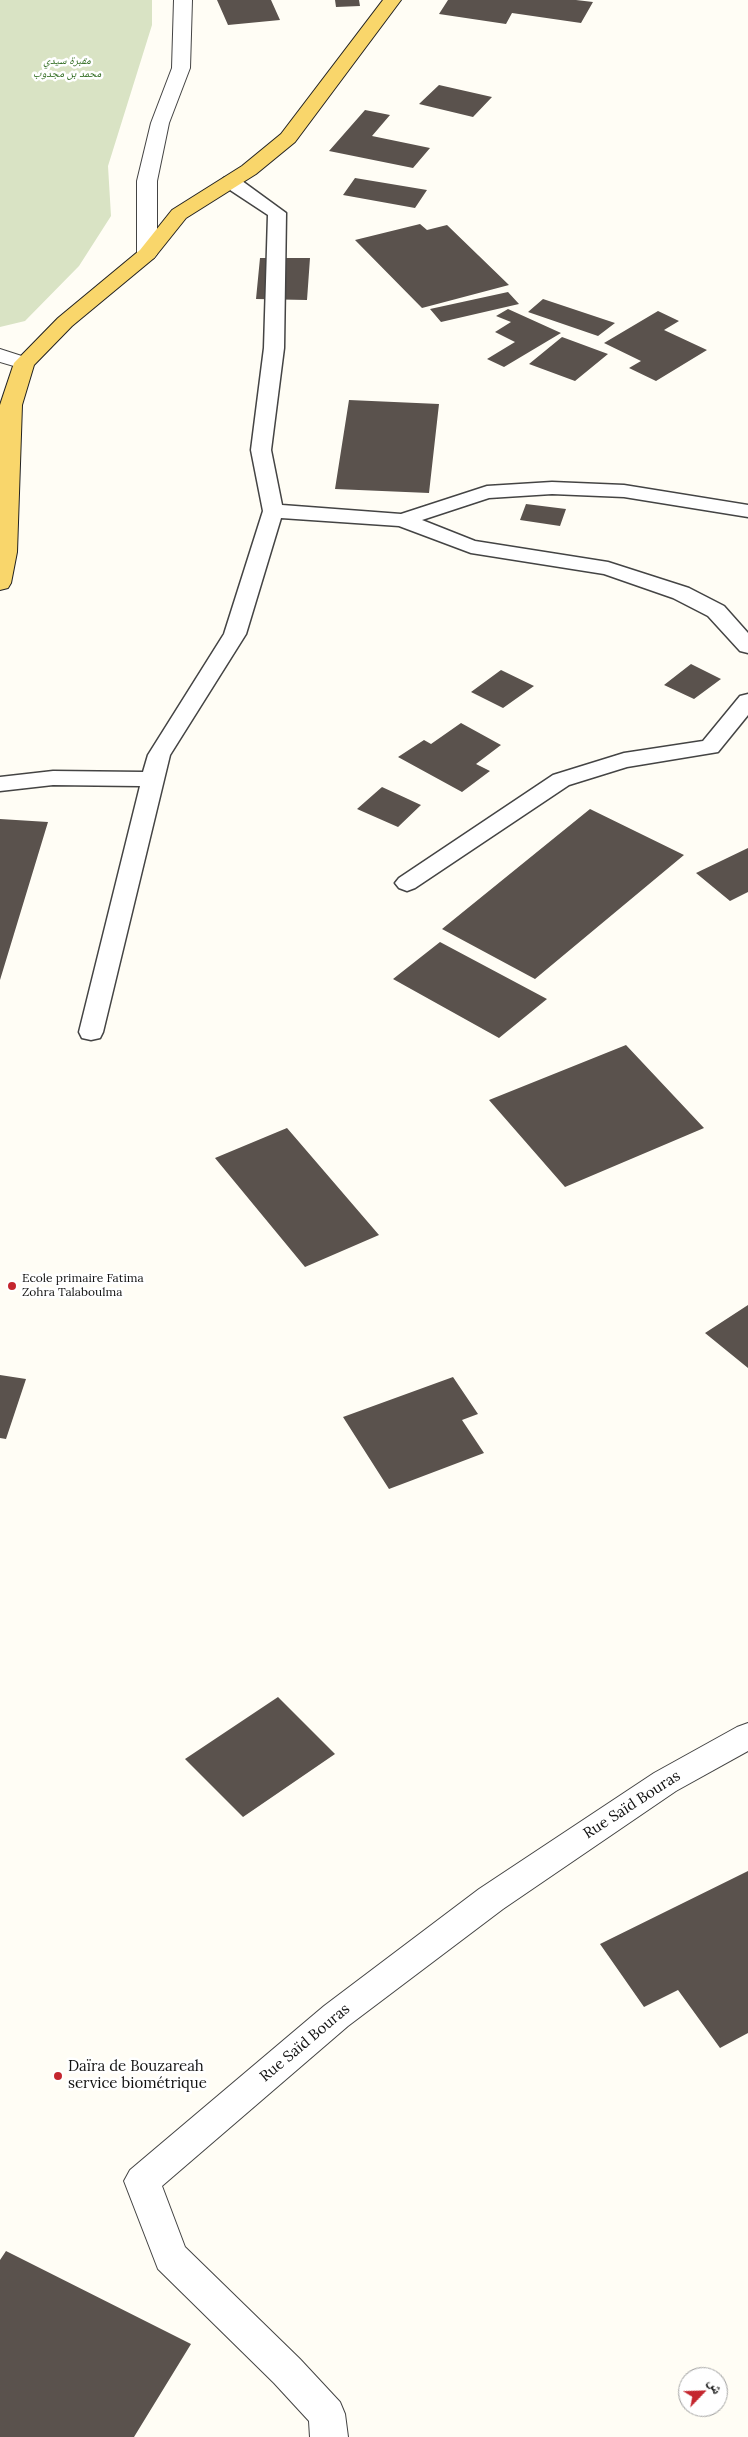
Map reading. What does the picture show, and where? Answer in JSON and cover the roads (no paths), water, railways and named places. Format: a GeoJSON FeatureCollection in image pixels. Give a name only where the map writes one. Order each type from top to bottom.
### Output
{"type":"FeatureCollection","features":[{"type":"Feature","properties":{"kind":"main road"},"geometry":{"type":"LineString","coordinates":[[0,583],[6,552],[12,404],[24,363],[65,322],[147,254],[179,214],[249,170],[288,138],[392,0]]}},
{"type":"Feature","properties":{"kind":"street"},"geometry":{"type":"LineString","coordinates":[[147,254],[147,181],[160,122],[181,68],[183,0]]}},
{"type":"Feature","properties":{"kind":"street"},"geometry":{"type":"LineString","coordinates":[[0,355],[24,363]]}},
{"type":"Feature","properties":{"kind":"street","name":"Rue Saïd Bouras"},"geometry":{"type":"LineString","coordinates":[[328,2437],[327,2414],[287,2371],[171,2257],[142,2181],[336,2016],[491,1899],[665,1782],[748,1736]]}},
{"type":"Feature","properties":{"kind":"lane"},"geometry":{"type":"LineString","coordinates":[[91,1032],[159,755],[235,634],[272,511],[261,450],[274,348],[277,213],[231,182]]}},
{"type":"Feature","properties":{"kind":"lane"},"geometry":{"type":"LineString","coordinates":[[402,520],[487,492],[552,488],[624,491],[748,511]]}},
{"type":"Feature","properties":{"kind":"lane"},"geometry":{"type":"LineString","coordinates":[[272,511],[402,520],[471,547],[608,568],[681,593],[716,611],[748,646]]}},
{"type":"Feature","properties":{"kind":"lane"},"geometry":{"type":"LineString","coordinates":[[407,883],[561,780],[624,760],[710,747],[748,700]]}},
{"type":"Feature","properties":{"kind":"lane"},"geometry":{"type":"LineString","coordinates":[[0,784],[53,778],[153,779]]}},
{"type":"Feature","properties":{"kind":"place","name":"Ecole primaire Fatima Zohra Talaboulma"},"geometry":{"type":"Point","coordinates":[12,1286]}},
{"type":"Feature","properties":{"kind":"place","name":"Daïra de Bouzareah service biométrique"},"geometry":{"type":"Point","coordinates":[58,2076]}},
{"type":"Feature","properties":{"kind":"park label","name":"مقبرة سيدي محمد بن مجدوب"},"geometry":{"type":"Point","coordinates":[67,67]}}]}
